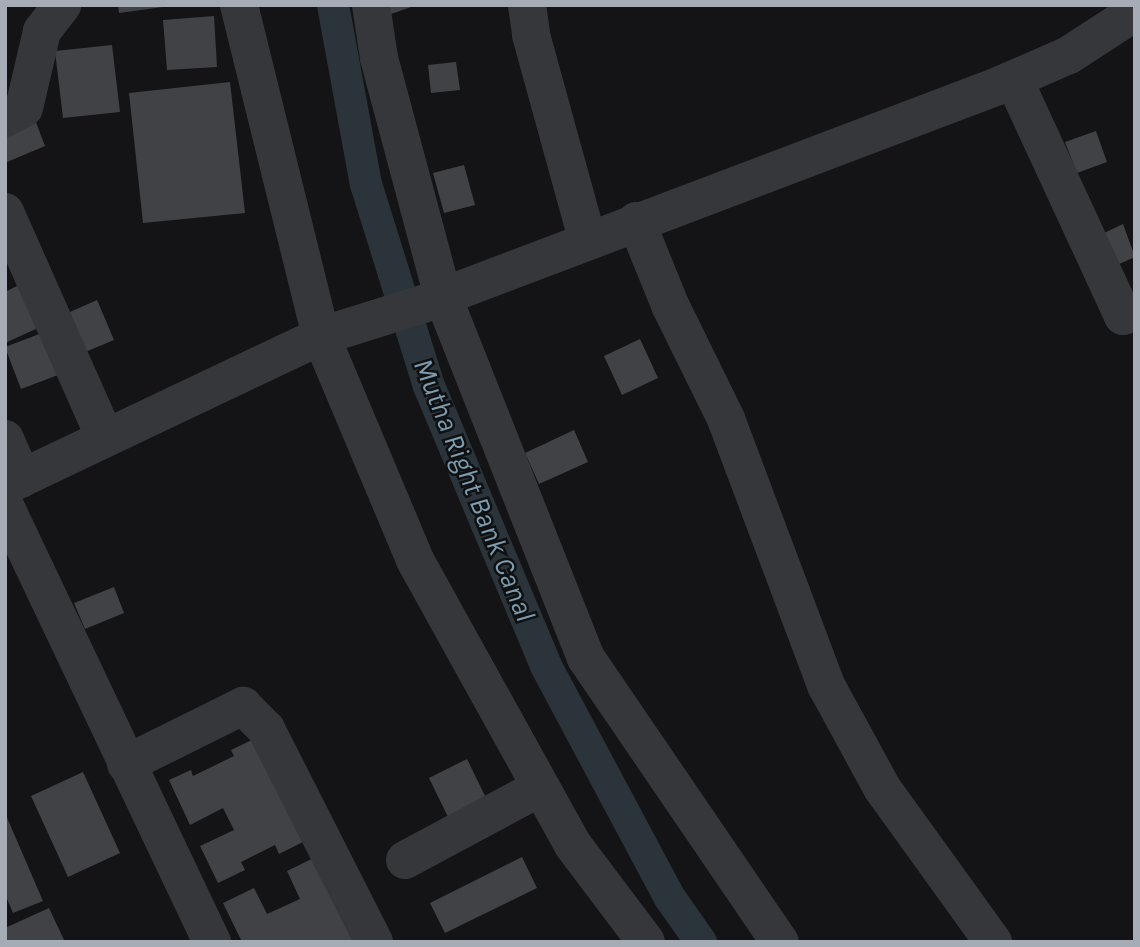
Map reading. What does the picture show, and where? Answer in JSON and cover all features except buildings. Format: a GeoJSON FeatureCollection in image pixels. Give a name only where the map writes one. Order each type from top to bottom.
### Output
{"type":"FeatureCollection","features":[{"type":"Feature","properties":{"kind":"street"},"geometry":{"type":"LineString","coordinates":[[5,118],[24,108],[42,31],[62,5]]}},
{"type":"Feature","properties":{"kind":"street"},"geometry":{"type":"LineString","coordinates":[[239,5],[336,332],[415,560],[573,845],[646,942]]}},
{"type":"Feature","properties":{"kind":"street"},"geometry":{"type":"LineString","coordinates":[[371,5],[379,58],[433,301],[586,657],[780,942]]}},
{"type":"Feature","properties":{"kind":"street"},"geometry":{"type":"LineString","coordinates":[[527,5],[531,35],[587,239]]}},
{"type":"Feature","properties":{"kind":"street"},"geometry":{"type":"LineString","coordinates":[[11,490],[105,438],[336,332],[433,301],[587,239],[1014,80],[1069,55],[1135,12]]}},
{"type":"Feature","properties":{"kind":"street"},"geometry":{"type":"LineString","coordinates":[[1014,80],[1123,316],[1135,311]]}},
{"type":"Feature","properties":{"kind":"street"},"geometry":{"type":"LineString","coordinates":[[5,212],[105,438]]}},
{"type":"Feature","properties":{"kind":"street"},"geometry":{"type":"LineString","coordinates":[[636,221],[671,307],[726,419],[827,687],[883,788],[993,942]]}},
{"type":"Feature","properties":{"kind":"street"},"geometry":{"type":"LineString","coordinates":[[5,439],[11,490],[125,764],[212,942]]}},
{"type":"Feature","properties":{"kind":"street"},"geometry":{"type":"LineString","coordinates":[[125,764],[243,706],[265,729],[374,942]]}},
{"type":"Feature","properties":{"kind":"street"},"geometry":{"type":"LineString","coordinates":[[405,860],[541,787]]}},
{"type":"Feature","properties":{"kind":"waterway","name":"Mutha Right Bank Canal"},"geometry":{"type":"LineString","coordinates":[[333,5],[366,184],[429,386],[546,666],[670,898],[701,942]]}}]}
